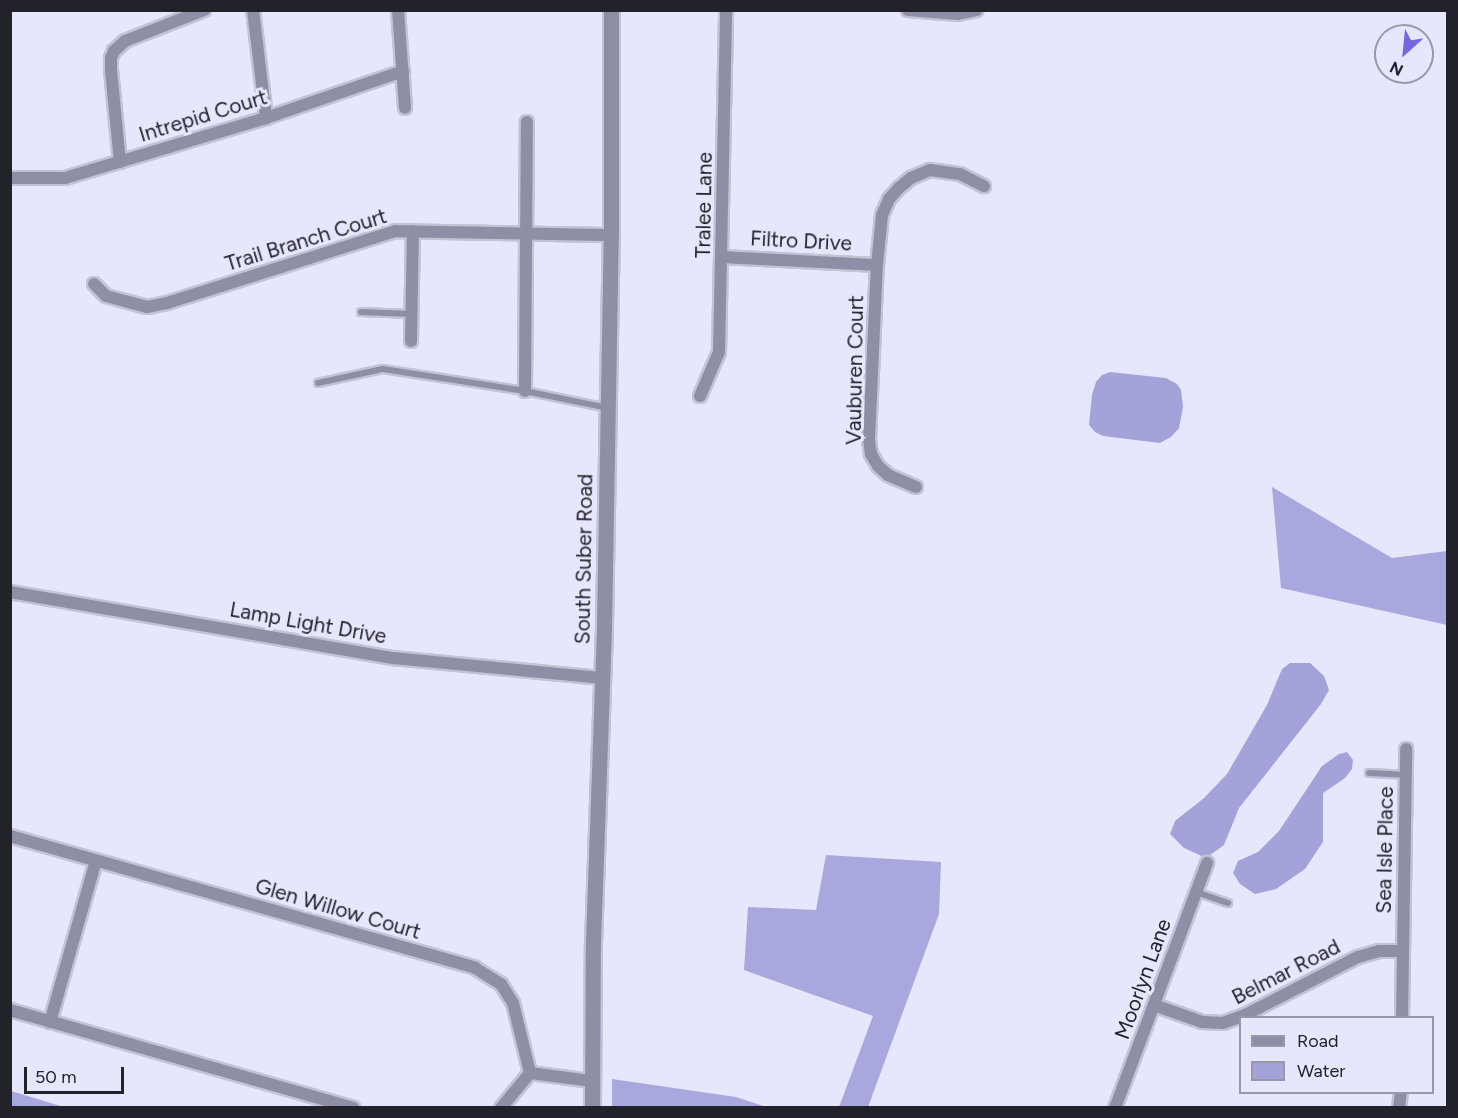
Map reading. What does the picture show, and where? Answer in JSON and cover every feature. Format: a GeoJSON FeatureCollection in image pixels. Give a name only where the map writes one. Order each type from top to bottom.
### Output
{"type":"FeatureCollection","features":[{"type":"Feature","properties":{"kind":"street"},"geometry":{"type":"LineString","coordinates":[[120,162],[111,71],[111,58],[114,51],[125,41],[204,10]]}},
{"type":"Feature","properties":{"kind":"street"},"geometry":{"type":"LineString","coordinates":[[253,10],[266,118]]}},
{"type":"Feature","properties":{"kind":"street"},"geometry":{"type":"LineString","coordinates":[[398,10],[405,108]]}},
{"type":"Feature","properties":{"kind":"street","name":"South Suber Road"},"geometry":{"type":"LineString","coordinates":[[592,1107],[593,943],[602,678],[611,235],[611,10]]}},
{"type":"Feature","properties":{"kind":"street","name":"Tralee Lane"},"geometry":{"type":"LineString","coordinates":[[700,396],[719,352],[723,257],[726,10]]}},
{"type":"Feature","properties":{"kind":"street"},"geometry":{"type":"LineString","coordinates":[[908,10],[958,14],[977,10]]}},
{"type":"Feature","properties":{"kind":"street","name":"Intrepid Court"},"geometry":{"type":"LineString","coordinates":[[10,178],[65,178],[266,118],[403,71]]}},
{"type":"Feature","properties":{"kind":"street"},"geometry":{"type":"LineString","coordinates":[[525,391],[527,122]]}},
{"type":"Feature","properties":{"kind":"street","name":"Vauburen Court"},"geometry":{"type":"LineString","coordinates":[[916,487],[888,475],[878,466],[871,454],[869,439],[877,265],[885,206],[911,178],[930,170],[945,170],[984,186]]}},
{"type":"Feature","properties":{"kind":"street"},"geometry":{"type":"LineString","coordinates":[[411,341],[413,231]]}},
{"type":"Feature","properties":{"kind":"street","name":"Trail Branch Court"},"geometry":{"type":"LineString","coordinates":[[94,284],[106,296],[132,305],[158,306],[382,233],[413,231],[611,235]]}},
{"type":"Feature","properties":{"kind":"street","name":"Filtro Drive"},"geometry":{"type":"LineString","coordinates":[[723,257],[877,265]]}},
{"type":"Feature","properties":{"kind":"street","name":"Lamp Light Drive"},"geometry":{"type":"LineString","coordinates":[[10,592],[394,658],[602,678]]}},
{"type":"Feature","properties":{"kind":"street","name":"Sea Isle Place"},"geometry":{"type":"LineString","coordinates":[[1402,1016],[1406,750]]}},
{"type":"Feature","properties":{"kind":"street","name":"Glen Willow Court"},"geometry":{"type":"LineString","coordinates":[[10,836],[475,968],[501,984],[513,1003],[530,1073]]}},
{"type":"Feature","properties":{"kind":"street"},"geometry":{"type":"LineString","coordinates":[[50,1022],[96,861]]}},
{"type":"Feature","properties":{"kind":"street","name":"Moorlyn Lane"},"geometry":{"type":"LineString","coordinates":[[1115,1107],[1207,863]]}},
{"type":"Feature","properties":{"kind":"street","name":"Belmar Road"},"geometry":{"type":"LineString","coordinates":[[1242,1016],[1358,957],[1379,951],[1403,951]]}},
{"type":"Feature","properties":{"kind":"street","name":"Belmar Road"},"geometry":{"type":"LineString","coordinates":[[1154,1005],[1202,1022],[1223,1023],[1239,1017]]}},
{"type":"Feature","properties":{"kind":"street"},"geometry":{"type":"LineString","coordinates":[[10,1011],[353,1107]]}},
{"type":"Feature","properties":{"kind":"street"},"geometry":{"type":"LineString","coordinates":[[501,1107],[530,1073],[592,1081]]}},
{"type":"Feature","properties":{"kind":"lane"},"geometry":{"type":"LineString","coordinates":[[361,312],[412,314]]}},
{"type":"Feature","properties":{"kind":"lane"},"geometry":{"type":"LineString","coordinates":[[318,383],[383,369],[525,391],[608,408]]}},
{"type":"Feature","properties":{"kind":"lane"},"geometry":{"type":"LineString","coordinates":[[1369,772],[1405,775]]}},
{"type":"Feature","properties":{"kind":"lane"},"geometry":{"type":"LineString","coordinates":[[1196,892],[1228,903]]}},
{"type":"Feature","properties":{"kind":"shaded area"},"geometry":{"type":"Polygon","coordinates":[[[1272,487],[1392,558],[1447,551],[1447,625],[1281,588],[1272,487]]]}},
{"type":"Feature","properties":{"kind":"shaded area"},"geometry":{"type":"Polygon","coordinates":[[[826,855],[941,862],[939,914],[868,1107],[839,1107],[873,1016],[744,970],[748,907],[816,910],[826,855]]]}},
{"type":"Feature","properties":{"kind":"shaded area"},"geometry":{"type":"Polygon","coordinates":[[[612,1079],[736,1097],[766,1107],[612,1107],[612,1079]]]}},
{"type":"Feature","properties":{"kind":"shaded area"},"geometry":{"type":"Polygon","coordinates":[[[11,1091],[64,1107],[11,1107],[11,1091]]]}},
{"type":"Feature","properties":{"kind":"water"},"geometry":{"type":"Polygon","coordinates":[[[1110,372],[1166,378],[1177,384],[1181,390],[1183,407],[1179,428],[1171,437],[1160,443],[1103,436],[1095,432],[1089,425],[1092,395],[1096,382],[1102,375],[1110,372]]]}},
{"type":"Feature","properties":{"kind":"water"},"geometry":{"type":"Polygon","coordinates":[[[1290,663],[1310,663],[1324,676],[1329,690],[1321,704],[1239,808],[1224,845],[1206,858],[1184,848],[1170,834],[1175,821],[1204,798],[1227,774],[1267,705],[1282,669],[1290,663]]]}},
{"type":"Feature","properties":{"kind":"water"},"geometry":{"type":"Polygon","coordinates":[[[1347,752],[1353,760],[1352,769],[1345,778],[1323,793],[1323,842],[1305,869],[1276,889],[1255,894],[1240,884],[1233,873],[1238,861],[1258,852],[1279,831],[1322,766],[1339,754],[1347,752]]]}}]}
